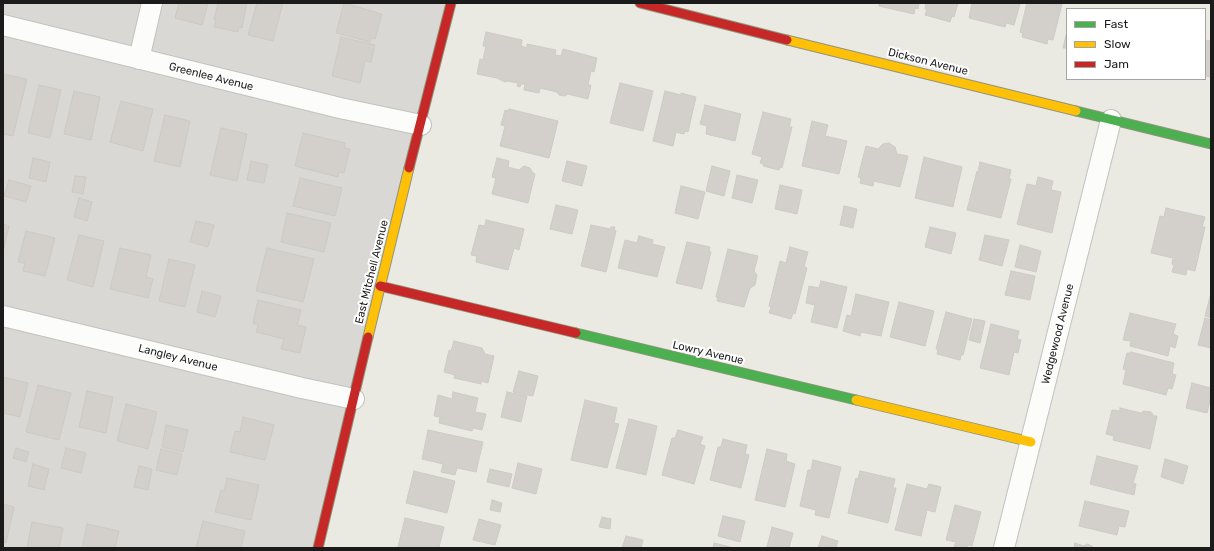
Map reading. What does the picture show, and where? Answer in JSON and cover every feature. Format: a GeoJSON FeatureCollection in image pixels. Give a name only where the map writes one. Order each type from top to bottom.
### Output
{"type":"FeatureCollection","features":[{"type":"Feature","properties":{"kind":"street"},"geometry":{"type":"LineString","coordinates":[[139,59],[152,3]]}},
{"type":"Feature","properties":{"kind":"street","name":"East Mitchell Avenue"},"geometry":{"type":"LineString","coordinates":[[318,548],[380,286],[451,3]]}},
{"type":"Feature","properties":{"kind":"street","name":"Dickson Avenue"},"geometry":{"type":"LineString","coordinates":[[640,3],[1211,144]]}},
{"type":"Feature","properties":{"kind":"street","name":"Greenlee Avenue"},"geometry":{"type":"LineString","coordinates":[[3,25],[340,108],[421,125]]}},
{"type":"Feature","properties":{"kind":"street","name":"Wedgewood Avenue"},"geometry":{"type":"LineString","coordinates":[[1004,548],[1111,120]]}},
{"type":"Feature","properties":{"kind":"street","name":"Lowry Avenue"},"geometry":{"type":"LineString","coordinates":[[380,286],[1031,442]]}},
{"type":"Feature","properties":{"kind":"street","name":"Langley Avenue"},"geometry":{"type":"LineString","coordinates":[[3,316],[302,388],[354,399]]}},
{"type":"Feature","properties":{"kind":"shaded area"},"geometry":{"type":"Polygon","coordinates":[[[3,3],[451,3],[318,548],[3,548],[3,3]]]}},
{"type":"Feature","properties":{"kind":"building"},"geometry":{"type":"Polygon","coordinates":[[[179,3],[208,3],[202,25],[175,18],[179,3]]]}},
{"type":"Feature","properties":{"kind":"building"},"geometry":{"type":"Polygon","coordinates":[[[218,3],[247,3],[242,28],[239,27],[238,32],[214,27],[218,3]]]}},
{"type":"Feature","properties":{"kind":"building"},"geometry":{"type":"Polygon","coordinates":[[[257,3],[283,3],[273,41],[248,35],[257,3]]]}},
{"type":"Feature","properties":{"kind":"building"},"geometry":{"type":"Polygon","coordinates":[[[344,3],[382,14],[375,39],[371,38],[370,42],[336,33],[344,3]]]}},
{"type":"Feature","properties":{"kind":"building"},"geometry":{"type":"Polygon","coordinates":[[[879,3],[919,3],[918,9],[915,8],[914,14],[879,6],[879,3]]]}},
{"type":"Feature","properties":{"kind":"building"},"geometry":{"type":"Polygon","coordinates":[[[926,3],[958,3],[954,17],[952,16],[950,22],[925,15],[927,9],[925,9],[926,3]]]}},
{"type":"Feature","properties":{"kind":"building"},"geometry":{"type":"Polygon","coordinates":[[[972,3],[1020,4],[1014,25],[1006,23],[1005,27],[969,18],[972,3]]]}},
{"type":"Feature","properties":{"kind":"building"},"geometry":{"type":"Polygon","coordinates":[[[1027,3],[1062,4],[1053,40],[1048,39],[1047,44],[1022,37],[1023,33],[1020,32],[1027,3]]]}},
{"type":"Feature","properties":{"kind":"building"},"geometry":{"type":"Polygon","coordinates":[[[486,32],[522,40],[521,46],[527,48],[527,44],[556,50],[555,55],[561,56],[563,49],[597,58],[594,72],[591,71],[588,85],[591,85],[588,99],[568,94],[565,96],[559,95],[557,92],[540,88],[539,93],[524,90],[525,84],[521,84],[520,87],[517,86],[518,83],[505,82],[497,78],[477,74],[480,59],[483,60],[486,46],[483,46],[486,32]]]}},
{"type":"Feature","properties":{"kind":"building"},"geometry":{"type":"Polygon","coordinates":[[[1066,35],[1066,48],[1063,48],[1066,35]]]}},
{"type":"Feature","properties":{"kind":"building"},"geometry":{"type":"Polygon","coordinates":[[[341,37],[375,45],[371,62],[365,61],[360,83],[332,76],[341,37]]]}},
{"type":"Feature","properties":{"kind":"building"},"geometry":{"type":"Polygon","coordinates":[[[1206,40],[1211,41],[1211,77],[1206,76],[1206,40]]]}},
{"type":"Feature","properties":{"kind":"building"},"geometry":{"type":"Polygon","coordinates":[[[3,74],[27,79],[13,136],[3,134],[3,74]]]}},
{"type":"Feature","properties":{"kind":"building"},"geometry":{"type":"Polygon","coordinates":[[[620,83],[653,91],[643,131],[610,123],[620,83]]]}},
{"type":"Feature","properties":{"kind":"building"},"geometry":{"type":"Polygon","coordinates":[[[39,85],[61,90],[50,138],[28,133],[39,85]]]}},
{"type":"Feature","properties":{"kind":"building"},"geometry":{"type":"Polygon","coordinates":[[[74,91],[100,97],[91,140],[64,134],[74,91]]]}},
{"type":"Feature","properties":{"kind":"building"},"geometry":{"type":"Polygon","coordinates":[[[665,91],[696,97],[688,132],[685,131],[684,134],[676,132],[673,146],[653,141],[665,91]]]}},
{"type":"Feature","properties":{"kind":"building"},"geometry":{"type":"Polygon","coordinates":[[[121,101],[153,109],[143,151],[110,142],[121,101]]]}},
{"type":"Feature","properties":{"kind":"building"},"geometry":{"type":"Polygon","coordinates":[[[705,105],[741,114],[735,141],[706,134],[707,126],[700,124],[705,105]]]}},
{"type":"Feature","properties":{"kind":"building"},"geometry":{"type":"Polygon","coordinates":[[[509,109],[558,121],[549,158],[500,146],[505,126],[501,125],[505,110],[509,111],[509,109]]]}},
{"type":"Feature","properties":{"kind":"building"},"geometry":{"type":"Polygon","coordinates":[[[763,112],[791,119],[789,127],[792,127],[782,168],[780,167],[779,170],[763,166],[764,164],[760,163],[762,157],[752,154],[763,112]]]}},
{"type":"Feature","properties":{"kind":"building"},"geometry":{"type":"Polygon","coordinates":[[[165,115],[190,121],[180,167],[154,161],[165,115]]]}},
{"type":"Feature","properties":{"kind":"building"},"geometry":{"type":"Polygon","coordinates":[[[812,121],[828,125],[825,136],[847,141],[839,174],[802,166],[812,121]]]}},
{"type":"Feature","properties":{"kind":"building"},"geometry":{"type":"Polygon","coordinates":[[[221,128],[247,134],[237,181],[210,175],[221,128]]]}},
{"type":"Feature","properties":{"kind":"building"},"geometry":{"type":"Polygon","coordinates":[[[303,133],[345,143],[344,148],[350,149],[344,173],[339,172],[338,177],[295,166],[303,133]]]}},
{"type":"Feature","properties":{"kind":"building"},"geometry":{"type":"Polygon","coordinates":[[[889,143],[895,147],[897,154],[908,156],[900,187],[874,181],[873,186],[860,183],[861,178],[858,177],[866,146],[878,149],[883,144],[889,143]]]}},
{"type":"Feature","properties":{"kind":"building"},"geometry":{"type":"Polygon","coordinates":[[[924,157],[962,167],[953,207],[915,198],[924,157]]]}},
{"type":"Feature","properties":{"kind":"building"},"geometry":{"type":"Polygon","coordinates":[[[33,158],[50,162],[46,182],[29,178],[33,158]]]}},
{"type":"Feature","properties":{"kind":"building"},"geometry":{"type":"Polygon","coordinates":[[[497,158],[509,161],[508,167],[519,170],[524,166],[530,168],[535,174],[528,203],[492,194],[496,178],[492,177],[497,158]]]}},
{"type":"Feature","properties":{"kind":"building"},"geometry":{"type":"Polygon","coordinates":[[[251,161],[268,165],[264,183],[247,180],[251,161]]]}},
{"type":"Feature","properties":{"kind":"building"},"geometry":{"type":"Polygon","coordinates":[[[567,161],[587,166],[582,186],[562,181],[567,161]]]}},
{"type":"Feature","properties":{"kind":"building"},"geometry":{"type":"Polygon","coordinates":[[[980,162],[1011,170],[1009,179],[1011,179],[1001,218],[967,210],[980,162]]]}},
{"type":"Feature","properties":{"kind":"building"},"geometry":{"type":"Polygon","coordinates":[[[712,166],[730,171],[724,196],[706,191],[712,166]]]}},
{"type":"Feature","properties":{"kind":"building"},"geometry":{"type":"Polygon","coordinates":[[[737,175],[758,180],[752,203],[732,198],[737,175]]]}},
{"type":"Feature","properties":{"kind":"building"},"geometry":{"type":"Polygon","coordinates":[[[75,176],[86,177],[83,194],[72,192],[75,176]]]}},
{"type":"Feature","properties":{"kind":"building"},"geometry":{"type":"Polygon","coordinates":[[[1038,177],[1053,181],[1051,190],[1061,192],[1052,233],[1017,224],[1027,184],[1036,186],[1038,177]]]}},
{"type":"Feature","properties":{"kind":"building"},"geometry":{"type":"Polygon","coordinates":[[[300,178],[342,188],[335,216],[293,206],[300,178]]]}},
{"type":"Feature","properties":{"kind":"building"},"geometry":{"type":"Polygon","coordinates":[[[9,180],[31,186],[26,202],[4,196],[9,180]]]}},
{"type":"Feature","properties":{"kind":"building"},"geometry":{"type":"Polygon","coordinates":[[[780,185],[802,190],[797,214],[775,209],[780,185]]]}},
{"type":"Feature","properties":{"kind":"building"},"geometry":{"type":"Polygon","coordinates":[[[681,186],[705,192],[698,219],[675,213],[681,186]]]}},
{"type":"Feature","properties":{"kind":"building"},"geometry":{"type":"Polygon","coordinates":[[[79,198],[92,202],[87,221],[74,217],[79,198]]]}},
{"type":"Feature","properties":{"kind":"building"},"geometry":{"type":"Polygon","coordinates":[[[556,205],[578,210],[572,234],[550,229],[556,205]]]}},
{"type":"Feature","properties":{"kind":"building"},"geometry":{"type":"Polygon","coordinates":[[[844,206],[857,209],[853,228],[840,225],[844,206]]]}},
{"type":"Feature","properties":{"kind":"building"},"geometry":{"type":"Polygon","coordinates":[[[1166,208],[1205,217],[1202,227],[1205,227],[1195,271],[1187,269],[1186,275],[1172,272],[1174,265],[1172,264],[1173,258],[1151,253],[1160,216],[1164,217],[1166,208]]]}},
{"type":"Feature","properties":{"kind":"building"},"geometry":{"type":"Polygon","coordinates":[[[287,213],[331,223],[324,252],[281,242],[287,213]]]}},
{"type":"Feature","properties":{"kind":"building"},"geometry":{"type":"Polygon","coordinates":[[[486,220],[524,229],[519,250],[514,248],[508,270],[476,262],[477,256],[471,255],[479,225],[485,226],[486,220]]]}},
{"type":"Feature","properties":{"kind":"building"},"geometry":{"type":"Polygon","coordinates":[[[196,221],[214,225],[208,247],[190,242],[196,221]]]}},
{"type":"Feature","properties":{"kind":"building"},"geometry":{"type":"Polygon","coordinates":[[[3,224],[9,226],[3,252],[3,224]]]}},
{"type":"Feature","properties":{"kind":"building"},"geometry":{"type":"Polygon","coordinates":[[[591,225],[610,229],[611,227],[615,227],[614,230],[616,231],[606,272],[581,266],[591,225]]]}},
{"type":"Feature","properties":{"kind":"building"},"geometry":{"type":"Polygon","coordinates":[[[930,227],[956,233],[951,254],[925,247],[930,227]]]}},
{"type":"Feature","properties":{"kind":"building"},"geometry":{"type":"Polygon","coordinates":[[[26,231],[55,238],[45,276],[23,271],[25,263],[18,262],[26,231]]]}},
{"type":"Feature","properties":{"kind":"building"},"geometry":{"type":"Polygon","coordinates":[[[79,235],[104,241],[93,287],[67,280],[79,235]]]}},
{"type":"Feature","properties":{"kind":"building"},"geometry":{"type":"Polygon","coordinates":[[[985,235],[1009,240],[1002,266],[979,260],[985,235]]]}},
{"type":"Feature","properties":{"kind":"building"},"geometry":{"type":"Polygon","coordinates":[[[639,236],[653,240],[652,244],[665,247],[657,277],[618,268],[625,240],[637,243],[639,236]]]}},
{"type":"Feature","properties":{"kind":"building"},"geometry":{"type":"Polygon","coordinates":[[[687,242],[710,247],[709,252],[711,252],[702,289],[676,283],[687,242]]]}},
{"type":"Feature","properties":{"kind":"building"},"geometry":{"type":"Polygon","coordinates":[[[1020,245],[1041,251],[1036,272],[1015,267],[1020,245]]]}},
{"type":"Feature","properties":{"kind":"building"},"geometry":{"type":"Polygon","coordinates":[[[790,247],[808,252],[804,267],[807,268],[795,314],[793,313],[791,319],[769,313],[771,307],[769,306],[780,261],[786,263],[790,247]]]}},
{"type":"Feature","properties":{"kind":"building"},"geometry":{"type":"Polygon","coordinates":[[[120,248],[151,255],[146,277],[153,279],[148,298],[110,289],[120,248]]]}},
{"type":"Feature","properties":{"kind":"building"},"geometry":{"type":"Polygon","coordinates":[[[267,248],[314,259],[303,302],[256,291],[267,248]]]}},
{"type":"Feature","properties":{"kind":"building"},"geometry":{"type":"Polygon","coordinates":[[[728,249],[758,256],[754,271],[757,275],[755,285],[750,288],[744,307],[717,301],[718,297],[716,297],[728,249]]]}},
{"type":"Feature","properties":{"kind":"building"},"geometry":{"type":"Polygon","coordinates":[[[169,259],[195,265],[185,307],[159,301],[169,259]]]}},
{"type":"Feature","properties":{"kind":"building"},"geometry":{"type":"Polygon","coordinates":[[[1011,271],[1035,276],[1030,300],[1005,295],[1011,271]]]}},
{"type":"Feature","properties":{"kind":"building"},"geometry":{"type":"Polygon","coordinates":[[[821,281],[847,287],[837,328],[811,322],[815,305],[806,303],[809,286],[819,288],[821,281]]]}},
{"type":"Feature","properties":{"kind":"building"},"geometry":{"type":"Polygon","coordinates":[[[202,291],[221,296],[215,317],[197,312],[202,291]]]}},
{"type":"Feature","properties":{"kind":"building"},"geometry":{"type":"Polygon","coordinates":[[[1211,293],[1211,318],[1205,316],[1211,293]]]}},
{"type":"Feature","properties":{"kind":"building"},"geometry":{"type":"Polygon","coordinates":[[[856,294],[889,302],[881,336],[861,332],[860,336],[843,331],[847,315],[851,316],[856,294]]]}},
{"type":"Feature","properties":{"kind":"building"},"geometry":{"type":"Polygon","coordinates":[[[258,300],[301,310],[297,325],[306,327],[300,353],[281,349],[284,339],[256,332],[258,325],[253,323],[258,300]]]}},
{"type":"Feature","properties":{"kind":"building"},"geometry":{"type":"Polygon","coordinates":[[[899,302],[934,311],[925,346],[890,337],[899,302]]]}},
{"type":"Feature","properties":{"kind":"building"},"geometry":{"type":"Polygon","coordinates":[[[946,312],[972,319],[963,355],[961,355],[960,360],[937,354],[938,349],[936,349],[946,312]]]}},
{"type":"Feature","properties":{"kind":"building"},"geometry":{"type":"Polygon","coordinates":[[[1130,313],[1176,324],[1173,334],[1178,336],[1175,348],[1170,346],[1168,356],[1130,346],[1131,341],[1123,340],[1130,313]]]}},
{"type":"Feature","properties":{"kind":"building"},"geometry":{"type":"Polygon","coordinates":[[[1205,318],[1211,320],[1211,348],[1198,345],[1205,318]]]}},
{"type":"Feature","properties":{"kind":"building"},"geometry":{"type":"Polygon","coordinates":[[[974,319],[985,321],[980,343],[969,340],[974,319]]]}},
{"type":"Feature","properties":{"kind":"building"},"geometry":{"type":"Polygon","coordinates":[[[991,324],[1019,331],[1017,339],[1021,340],[1018,353],[1014,352],[1009,375],[980,368],[991,324]]]}},
{"type":"Feature","properties":{"kind":"building"},"geometry":{"type":"Polygon","coordinates":[[[454,341],[482,348],[485,354],[494,356],[488,383],[481,381],[481,384],[454,378],[455,375],[444,372],[449,350],[451,351],[454,341]]]}},
{"type":"Feature","properties":{"kind":"building"},"geometry":{"type":"Polygon","coordinates":[[[1131,352],[1174,363],[1172,374],[1176,375],[1172,389],[1168,388],[1166,395],[1123,384],[1126,370],[1123,369],[1127,353],[1131,352]]]}},
{"type":"Feature","properties":{"kind":"building"},"geometry":{"type":"Polygon","coordinates":[[[519,371],[538,376],[533,396],[513,392],[519,371]]]}},
{"type":"Feature","properties":{"kind":"building"},"geometry":{"type":"Polygon","coordinates":[[[3,377],[28,383],[20,417],[3,413],[3,377]]]}},
{"type":"Feature","properties":{"kind":"building"},"geometry":{"type":"Polygon","coordinates":[[[1192,383],[1211,388],[1207,413],[1186,408],[1192,383]]]}},
{"type":"Feature","properties":{"kind":"building"},"geometry":{"type":"Polygon","coordinates":[[[38,385],[71,393],[59,440],[26,432],[38,385]]]}},
{"type":"Feature","properties":{"kind":"building"},"geometry":{"type":"Polygon","coordinates":[[[87,391],[113,397],[106,433],[79,427],[87,391]]]}},
{"type":"Feature","properties":{"kind":"building"},"geometry":{"type":"Polygon","coordinates":[[[453,392],[478,398],[475,412],[486,414],[482,430],[473,428],[472,431],[439,423],[440,417],[434,416],[438,395],[452,399],[453,392]]]}},
{"type":"Feature","properties":{"kind":"building"},"geometry":{"type":"Polygon","coordinates":[[[507,392],[527,396],[521,422],[501,417],[507,392]]]}},
{"type":"Feature","properties":{"kind":"building"},"geometry":{"type":"Polygon","coordinates":[[[585,400],[617,408],[614,423],[619,424],[607,468],[571,460],[585,400]]]}},
{"type":"Feature","properties":{"kind":"building"},"geometry":{"type":"Polygon","coordinates":[[[126,404],[157,412],[148,449],[117,441],[126,404]]]}},
{"type":"Feature","properties":{"kind":"building"},"geometry":{"type":"Polygon","coordinates":[[[1120,408],[1141,413],[1144,411],[1151,412],[1154,416],[1157,416],[1150,449],[1113,440],[1114,436],[1106,434],[1112,410],[1120,411],[1120,408]]]}},
{"type":"Feature","properties":{"kind":"building"},"geometry":{"type":"Polygon","coordinates":[[[243,417],[274,425],[265,460],[230,452],[235,431],[240,432],[243,417]]]}},
{"type":"Feature","properties":{"kind":"building"},"geometry":{"type":"Polygon","coordinates":[[[629,419],[657,426],[646,475],[616,468],[629,419]]]}},
{"type":"Feature","properties":{"kind":"building"},"geometry":{"type":"Polygon","coordinates":[[[166,425],[188,430],[183,452],[162,447],[166,425]]]}},
{"type":"Feature","properties":{"kind":"building"},"geometry":{"type":"Polygon","coordinates":[[[428,430],[483,442],[476,472],[457,468],[455,475],[441,472],[443,464],[422,459],[428,430]]]}},
{"type":"Feature","properties":{"kind":"building"},"geometry":{"type":"Polygon","coordinates":[[[678,430],[703,437],[700,444],[705,446],[694,484],[662,475],[672,438],[675,438],[678,430]]]}},
{"type":"Feature","properties":{"kind":"building"},"geometry":{"type":"Polygon","coordinates":[[[723,439],[747,445],[745,454],[749,455],[741,488],[710,480],[718,447],[721,447],[723,439]]]}},
{"type":"Feature","properties":{"kind":"building"},"geometry":{"type":"Polygon","coordinates":[[[16,448],[29,452],[26,462],[13,458],[16,448]]]}},
{"type":"Feature","properties":{"kind":"building"},"geometry":{"type":"Polygon","coordinates":[[[66,448],[86,453],[81,473],[61,468],[66,448]]]}},
{"type":"Feature","properties":{"kind":"building"},"geometry":{"type":"Polygon","coordinates":[[[161,449],[182,454],[177,475],[156,470],[161,449]]]}},
{"type":"Feature","properties":{"kind":"building"},"geometry":{"type":"Polygon","coordinates":[[[767,449],[787,454],[786,461],[795,464],[785,507],[755,500],[767,449]]]}},
{"type":"Feature","properties":{"kind":"building"},"geometry":{"type":"Polygon","coordinates":[[[1097,456],[1138,466],[1133,483],[1136,484],[1134,495],[1090,484],[1097,456]]]}},
{"type":"Feature","properties":{"kind":"building"},"geometry":{"type":"Polygon","coordinates":[[[1165,459],[1188,466],[1183,484],[1161,477],[1165,459]]]}},
{"type":"Feature","properties":{"kind":"building"},"geometry":{"type":"Polygon","coordinates":[[[813,460],[841,467],[829,518],[815,515],[816,510],[800,506],[808,470],[811,470],[813,460]]]}},
{"type":"Feature","properties":{"kind":"building"},"geometry":{"type":"Polygon","coordinates":[[[518,463],[542,469],[536,494],[512,488],[518,463]]]}},
{"type":"Feature","properties":{"kind":"building"},"geometry":{"type":"Polygon","coordinates":[[[33,464],[49,469],[44,490],[28,486],[33,464]]]}},
{"type":"Feature","properties":{"kind":"building"},"geometry":{"type":"Polygon","coordinates":[[[139,466],[152,469],[148,490],[134,487],[139,466]]]}},
{"type":"Feature","properties":{"kind":"building"},"geometry":{"type":"Polygon","coordinates":[[[490,469],[512,474],[509,487],[487,482],[490,469]]]}},
{"type":"Feature","properties":{"kind":"building"},"geometry":{"type":"Polygon","coordinates":[[[414,471],[455,481],[447,513],[406,503],[414,471]]]}},
{"type":"Feature","properties":{"kind":"building"},"geometry":{"type":"Polygon","coordinates":[[[860,471],[895,479],[893,488],[896,488],[888,523],[848,513],[856,478],[858,479],[860,471]]]}},
{"type":"Feature","properties":{"kind":"building"},"geometry":{"type":"Polygon","coordinates":[[[227,478],[259,485],[251,520],[215,512],[221,490],[224,491],[227,478]]]}},
{"type":"Feature","properties":{"kind":"building"},"geometry":{"type":"Polygon","coordinates":[[[907,484],[927,489],[929,484],[941,487],[935,512],[927,510],[921,536],[895,530],[907,484]]]}},
{"type":"Feature","properties":{"kind":"building"},"geometry":{"type":"Polygon","coordinates":[[[492,500],[502,503],[500,512],[490,510],[492,500]]]}},
{"type":"Feature","properties":{"kind":"building"},"geometry":{"type":"Polygon","coordinates":[[[1085,501],[1129,511],[1125,527],[1119,526],[1117,535],[1079,526],[1085,501]]]}},
{"type":"Feature","properties":{"kind":"building"},"geometry":{"type":"Polygon","coordinates":[[[3,504],[14,507],[6,543],[3,542],[3,504]]]}},
{"type":"Feature","properties":{"kind":"building"},"geometry":{"type":"Polygon","coordinates":[[[955,505],[981,512],[972,546],[968,545],[967,548],[954,547],[956,542],[946,540],[955,505]]]}},
{"type":"Feature","properties":{"kind":"building"},"geometry":{"type":"Polygon","coordinates":[[[723,516],[745,521],[740,542],[718,536],[723,516]]]}},
{"type":"Feature","properties":{"kind":"building"},"geometry":{"type":"Polygon","coordinates":[[[602,517],[611,519],[610,529],[599,527],[602,517]]]}},
{"type":"Feature","properties":{"kind":"building"},"geometry":{"type":"Polygon","coordinates":[[[405,518],[444,527],[439,547],[443,548],[398,547],[405,518]]]}},
{"type":"Feature","properties":{"kind":"building"},"geometry":{"type":"Polygon","coordinates":[[[479,519],[501,525],[495,545],[473,540],[479,519]]]}},
{"type":"Feature","properties":{"kind":"building"},"geometry":{"type":"Polygon","coordinates":[[[203,521],[245,531],[241,548],[196,548],[203,521]]]}},
{"type":"Feature","properties":{"kind":"building"},"geometry":{"type":"Polygon","coordinates":[[[32,522],[63,528],[59,548],[27,548],[32,522]]]}},
{"type":"Feature","properties":{"kind":"building"},"geometry":{"type":"Polygon","coordinates":[[[87,524],[119,531],[115,548],[82,548],[87,524]]]}},
{"type":"Feature","properties":{"kind":"building"},"geometry":{"type":"Polygon","coordinates":[[[772,527],[793,533],[789,548],[767,547],[772,527]]]}},
{"type":"Feature","properties":{"kind":"building"},"geometry":{"type":"Polygon","coordinates":[[[626,536],[643,540],[641,548],[622,548],[626,536]]]}},
{"type":"Feature","properties":{"kind":"building"},"geometry":{"type":"Polygon","coordinates":[[[822,536],[838,541],[836,548],[818,548],[822,536]]]}},
{"type":"Feature","properties":{"kind":"building"},"geometry":{"type":"Polygon","coordinates":[[[714,543],[734,548],[713,548],[714,543]]]}},
{"type":"Feature","properties":{"kind":"building"},"geometry":{"type":"Polygon","coordinates":[[[1075,543],[1084,546],[1087,544],[1093,548],[1074,548],[1075,543]]]}},
{"type":"Feature","properties":{"kind":"traffic: fast"},"geometry":{"type":"LineString","coordinates":[[1076,111],[1211,144]]}},
{"type":"Feature","properties":{"kind":"traffic: fast"},"geometry":{"type":"LineString","coordinates":[[576,333],[856,400]]}},
{"type":"Feature","properties":{"kind":"traffic: slow"},"geometry":{"type":"LineString","coordinates":[[787,40],[1076,111]]}},
{"type":"Feature","properties":{"kind":"traffic: slow"},"geometry":{"type":"LineString","coordinates":[[368,337],[409,168]]}},
{"type":"Feature","properties":{"kind":"traffic: slow"},"geometry":{"type":"LineString","coordinates":[[856,400],[1031,442]]}},
{"type":"Feature","properties":{"kind":"traffic: jam"},"geometry":{"type":"LineString","coordinates":[[409,168],[451,3]]}},
{"type":"Feature","properties":{"kind":"traffic: jam"},"geometry":{"type":"LineString","coordinates":[[640,3],[787,40]]}},
{"type":"Feature","properties":{"kind":"traffic: jam"},"geometry":{"type":"LineString","coordinates":[[380,286],[576,333]]}},
{"type":"Feature","properties":{"kind":"traffic: jam"},"geometry":{"type":"LineString","coordinates":[[318,548],[368,337]]}}]}
